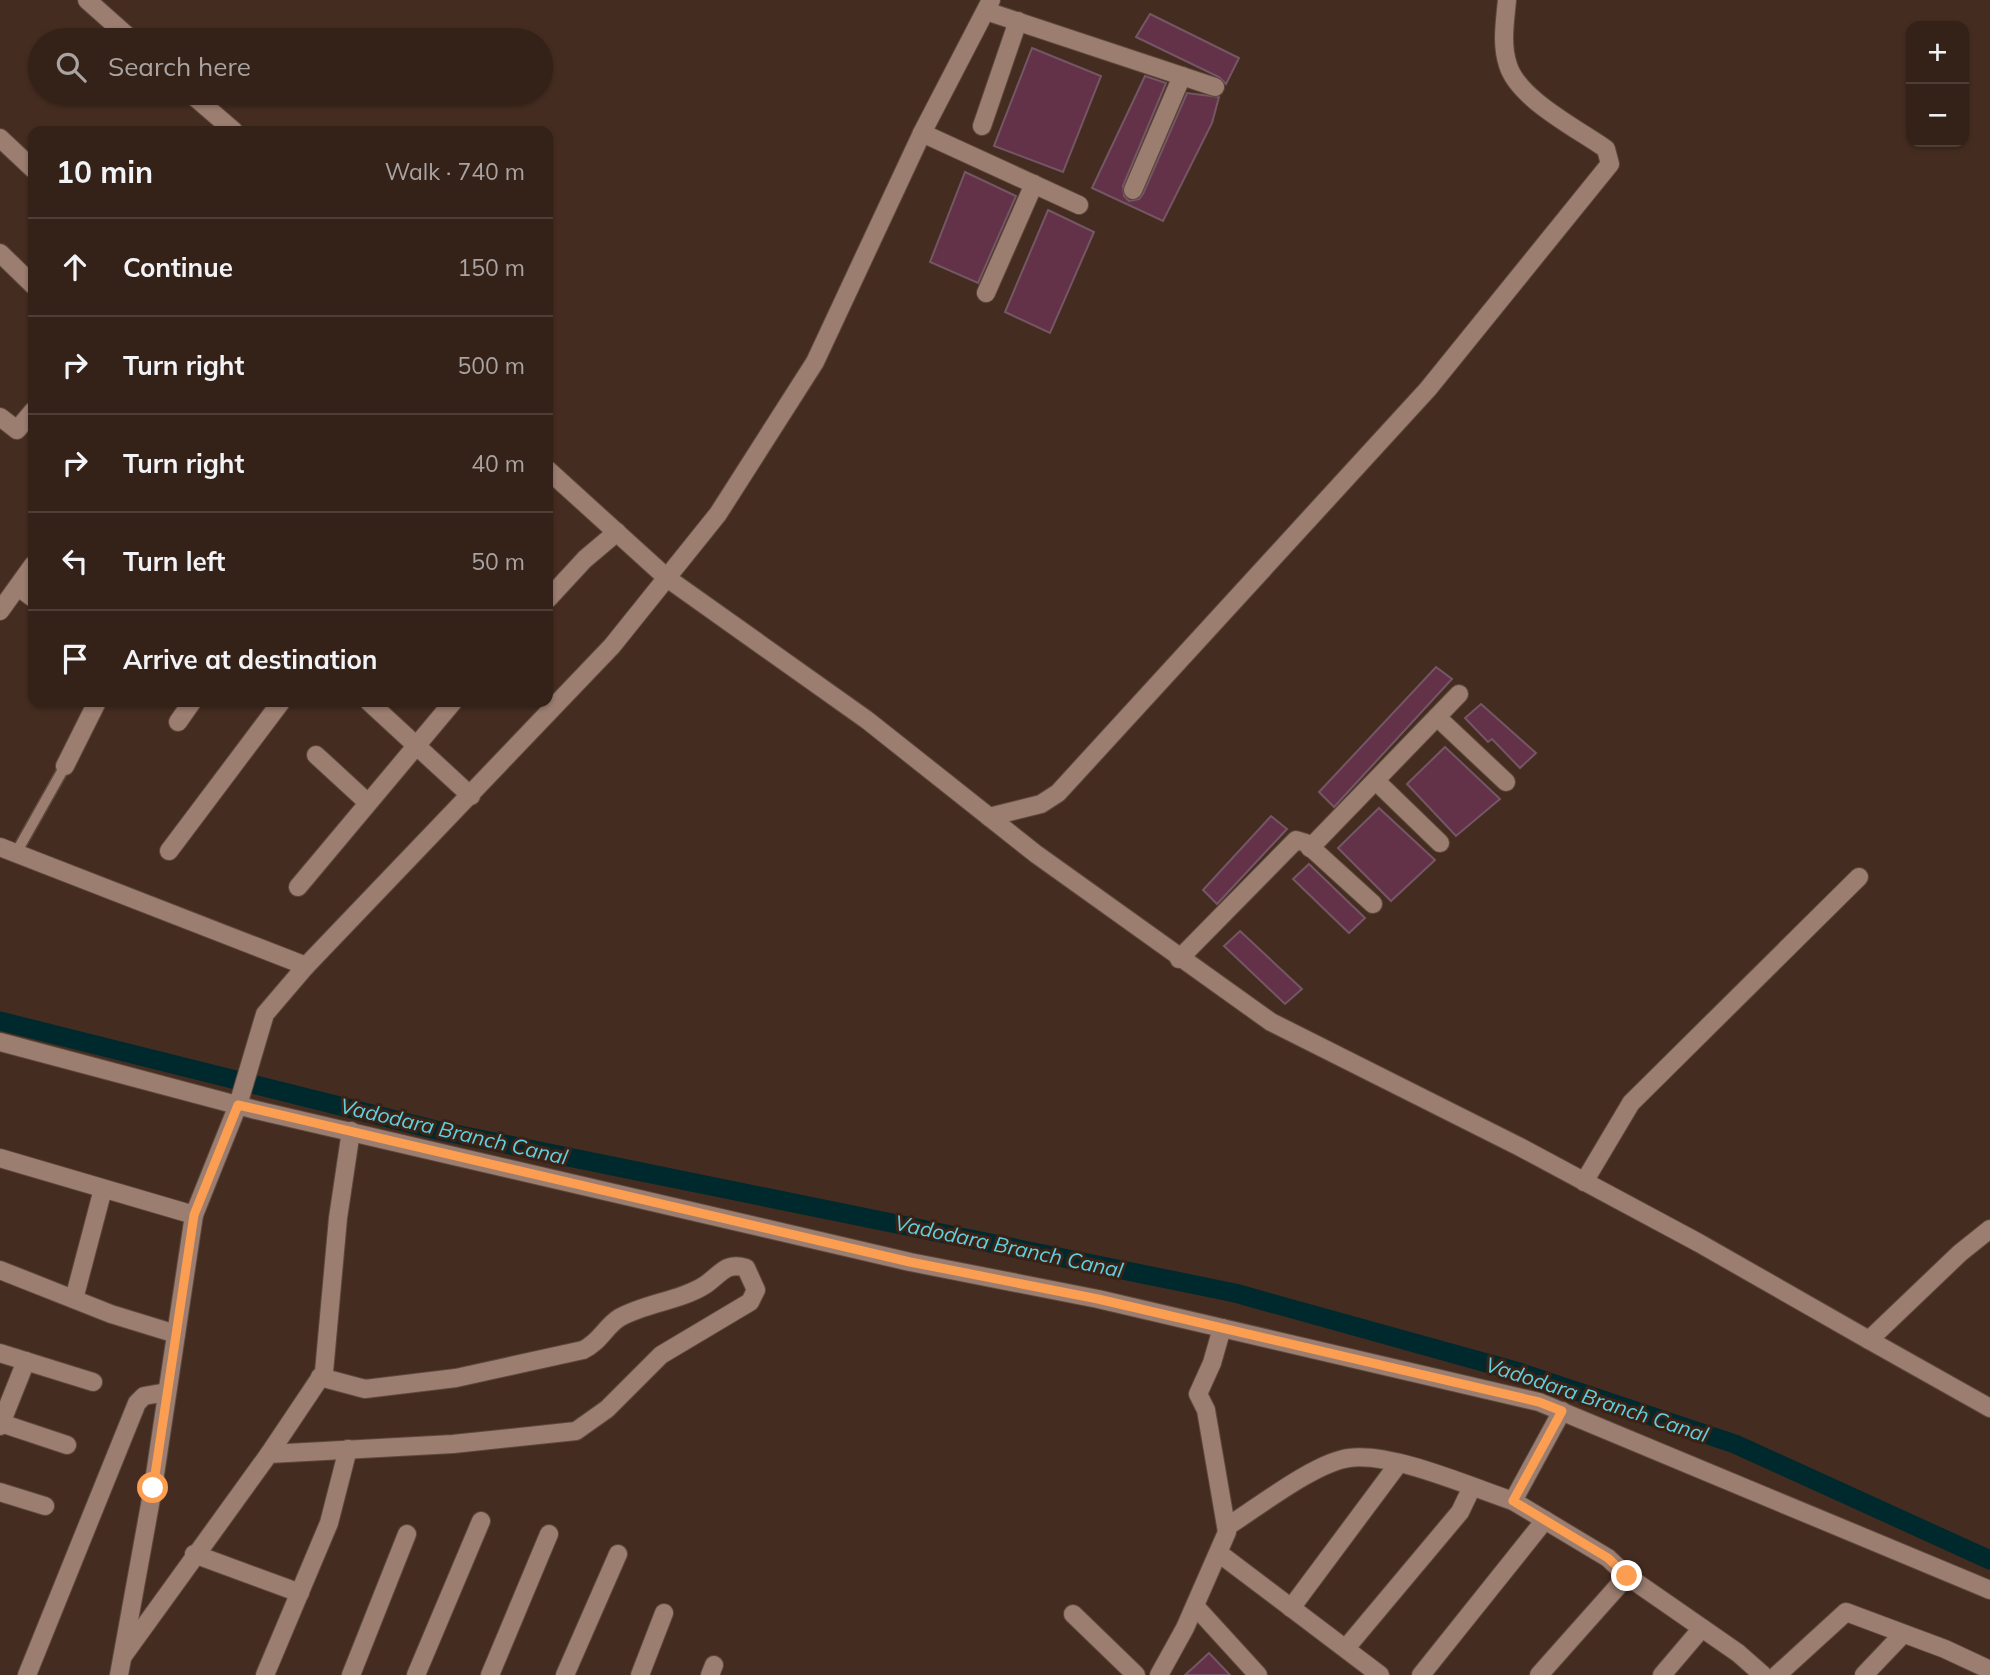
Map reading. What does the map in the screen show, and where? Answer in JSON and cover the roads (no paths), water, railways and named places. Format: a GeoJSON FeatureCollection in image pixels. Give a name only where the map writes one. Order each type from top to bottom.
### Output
{"type":"FeatureCollection","features":[{"type":"Feature","properties":{"kind":"street"},"geometry":{"type":"LineString","coordinates":[[87,0],[118,28]]}},
{"type":"Feature","properties":{"kind":"street"},"geometry":{"type":"LineString","coordinates":[[989,817],[1041,804],[1058,793],[1428,389],[1610,164],[1606,149],[1526,94],[1514,79],[1504,46],[1507,0]]}},
{"type":"Feature","properties":{"kind":"street"},"geometry":{"type":"LineString","coordinates":[[119,1675],[194,1215],[239,1101],[265,1014],[306,966],[612,646],[718,513],[815,362],[922,133],[988,5],[1017,21],[1215,87]]}},
{"type":"Feature","properties":{"kind":"street"},"geometry":{"type":"LineString","coordinates":[[982,126],[1017,21]]}},
{"type":"Feature","properties":{"kind":"street"},"geometry":{"type":"LineString","coordinates":[[1133,190],[1182,76]]}},
{"type":"Feature","properties":{"kind":"street"},"geometry":{"type":"LineString","coordinates":[[204,105],[228,126]]}},
{"type":"Feature","properties":{"kind":"street"},"geometry":{"type":"LineString","coordinates":[[922,133],[1079,205]]}},
{"type":"Feature","properties":{"kind":"street"},"geometry":{"type":"LineString","coordinates":[[0,138],[28,164]]}},
{"type":"Feature","properties":{"kind":"street"},"geometry":{"type":"LineString","coordinates":[[986,293],[1034,184]]}},
{"type":"Feature","properties":{"kind":"street"},"geometry":{"type":"LineString","coordinates":[[0,253],[28,280]]}},
{"type":"Feature","properties":{"kind":"street"},"geometry":{"type":"LineString","coordinates":[[0,417],[17,430],[28,417]]}},
{"type":"Feature","properties":{"kind":"street"},"geometry":{"type":"LineString","coordinates":[[553,478],[667,578],[867,720],[989,817],[1179,959],[1270,1022],[1584,1182],[1990,1408]]}},
{"type":"Feature","properties":{"kind":"street"},"geometry":{"type":"LineString","coordinates":[[553,594],[585,559],[617,532]]}},
{"type":"Feature","properties":{"kind":"street"},"geometry":{"type":"LineString","coordinates":[[0,611],[28,572]]}},
{"type":"Feature","properties":{"kind":"street"},"geometry":{"type":"LineString","coordinates":[[18,587],[28,594]]}},
{"type":"Feature","properties":{"kind":"street"},"geometry":{"type":"LineString","coordinates":[[1310,848],[1459,694]]}},
{"type":"Feature","properties":{"kind":"street"},"geometry":{"type":"LineString","coordinates":[[65,766],[94,707]]}},
{"type":"Feature","properties":{"kind":"street"},"geometry":{"type":"LineString","coordinates":[[178,722],[188,707]]}},
{"type":"Feature","properties":{"kind":"street"},"geometry":{"type":"LineString","coordinates":[[169,852],[277,707]]}},
{"type":"Feature","properties":{"kind":"street"},"geometry":{"type":"LineString","coordinates":[[375,707],[417,743],[471,796]]}},
{"type":"Feature","properties":{"kind":"street"},"geometry":{"type":"LineString","coordinates":[[298,887],[449,707]]}},
{"type":"Feature","properties":{"kind":"street"},"geometry":{"type":"LineString","coordinates":[[1437,717],[1506,782]]}},
{"type":"Feature","properties":{"kind":"street"},"geometry":{"type":"LineString","coordinates":[[316,755],[367,802]]}},
{"type":"Feature","properties":{"kind":"street"},"geometry":{"type":"LineString","coordinates":[[1376,781],[1440,842]]}},
{"type":"Feature","properties":{"kind":"street"},"geometry":{"type":"LineString","coordinates":[[1179,959],[1288,845],[1296,840],[1310,848],[1373,904]]}},
{"type":"Feature","properties":{"kind":"street"},"geometry":{"type":"LineString","coordinates":[[8,850],[306,966]]}},
{"type":"Feature","properties":{"kind":"street"},"geometry":{"type":"LineString","coordinates":[[1584,1182],[1631,1103],[1859,877]]}},
{"type":"Feature","properties":{"kind":"street"},"geometry":{"type":"LineString","coordinates":[[0,1042],[351,1131],[910,1262],[1098,1299],[1539,1402],[1990,1590]]}},
{"type":"Feature","properties":{"kind":"street"},"geometry":{"type":"LineString","coordinates":[[123,1656],[194,1554],[269,1454],[324,1372],[338,1218],[351,1131]]}},
{"type":"Feature","properties":{"kind":"street"},"geometry":{"type":"LineString","coordinates":[[0,1158],[194,1215]]}},
{"type":"Feature","properties":{"kind":"street"},"geometry":{"type":"LineString","coordinates":[[74,1299],[103,1189]]}},
{"type":"Feature","properties":{"kind":"street"},"geometry":{"type":"LineString","coordinates":[[1869,1340],[1960,1253],[1990,1229]]}},
{"type":"Feature","properties":{"kind":"street"},"geometry":{"type":"LineString","coordinates":[[269,1454],[453,1444],[576,1431],[607,1409],[661,1355],[750,1302],[756,1290],[754,1280],[746,1268],[737,1265],[723,1268],[704,1286],[619,1318],[596,1344],[583,1350],[456,1378],[365,1390],[320,1377]]}},
{"type":"Feature","properties":{"kind":"street"},"geometry":{"type":"LineString","coordinates":[[0,1270],[176,1334]]}},
{"type":"Feature","properties":{"kind":"street"},"geometry":{"type":"LineString","coordinates":[[1158,1675],[1220,1554],[1228,1526],[1206,1410],[1199,1392],[1212,1363],[1222,1328]]}},
{"type":"Feature","properties":{"kind":"street"},"geometry":{"type":"LineString","coordinates":[[0,1353],[93,1382]]}},
{"type":"Feature","properties":{"kind":"street"},"geometry":{"type":"LineString","coordinates":[[26,1361],[1,1425],[68,1444]]}},
{"type":"Feature","properties":{"kind":"street"},"geometry":{"type":"LineString","coordinates":[[27,1675],[137,1403],[144,1396],[167,1392]]}},
{"type":"Feature","properties":{"kind":"street"},"geometry":{"type":"LineString","coordinates":[[1513,1501],[1562,1411]]}},
{"type":"Feature","properties":{"kind":"street"},"geometry":{"type":"LineString","coordinates":[[265,1675],[329,1523],[348,1450]]}},
{"type":"Feature","properties":{"kind":"street"},"geometry":{"type":"LineString","coordinates":[[1228,1526],[1326,1465],[1350,1458],[1399,1463],[1513,1501],[1608,1558],[1627,1576],[1763,1675]]}},
{"type":"Feature","properties":{"kind":"street"},"geometry":{"type":"LineString","coordinates":[[1291,1608],[1399,1463]]}},
{"type":"Feature","properties":{"kind":"street"},"geometry":{"type":"LineString","coordinates":[[1346,1648],[1460,1512],[1472,1487]]}},
{"type":"Feature","properties":{"kind":"street"},"geometry":{"type":"LineString","coordinates":[[0,1492],[45,1506]]}},
{"type":"Feature","properties":{"kind":"street"},"geometry":{"type":"LineString","coordinates":[[1421,1675],[1545,1520]]}},
{"type":"Feature","properties":{"kind":"street"},"geometry":{"type":"LineString","coordinates":[[416,1675],[481,1521]]}},
{"type":"Feature","properties":{"kind":"street"},"geometry":{"type":"LineString","coordinates":[[351,1675],[407,1534]]}},
{"type":"Feature","properties":{"kind":"street"},"geometry":{"type":"LineString","coordinates":[[490,1675],[549,1534]]}},
{"type":"Feature","properties":{"kind":"street"},"geometry":{"type":"LineString","coordinates":[[194,1554],[300,1593]]}},
{"type":"Feature","properties":{"kind":"street"},"geometry":{"type":"LineString","coordinates":[[565,1675],[618,1554]]}},
{"type":"Feature","properties":{"kind":"street"},"geometry":{"type":"LineString","coordinates":[[1220,1554],[1380,1675]]}},
{"type":"Feature","properties":{"kind":"street"},"geometry":{"type":"LineString","coordinates":[[1539,1675],[1627,1576]]}},
{"type":"Feature","properties":{"kind":"street"},"geometry":{"type":"LineString","coordinates":[[1195,1606],[1258,1675]]}},
{"type":"Feature","properties":{"kind":"street"},"geometry":{"type":"LineString","coordinates":[[1777,1675],[1846,1612],[1990,1670]]}},
{"type":"Feature","properties":{"kind":"street"},"geometry":{"type":"LineString","coordinates":[[640,1675],[664,1614]]}},
{"type":"Feature","properties":{"kind":"street"},"geometry":{"type":"LineString","coordinates":[[1073,1614],[1136,1675]]}},
{"type":"Feature","properties":{"kind":"street"},"geometry":{"type":"LineString","coordinates":[[1662,1675],[1702,1628]]}},
{"type":"Feature","properties":{"kind":"street"},"geometry":{"type":"LineString","coordinates":[[1864,1675],[1903,1634]]}},
{"type":"Feature","properties":{"kind":"street"},"geometry":{"type":"LineString","coordinates":[[1956,1675],[1970,1661]]}},
{"type":"Feature","properties":{"kind":"lane"},"geometry":{"type":"LineString","coordinates":[[8,850],[65,766]]}},
{"type":"Feature","properties":{"kind":"waterway","name":"Vadodara Branch Canal"},"geometry":{"type":"LineString","coordinates":[[0,1021],[436,1130],[1235,1293],[1519,1372],[1735,1444],[1990,1560]]}}]}
